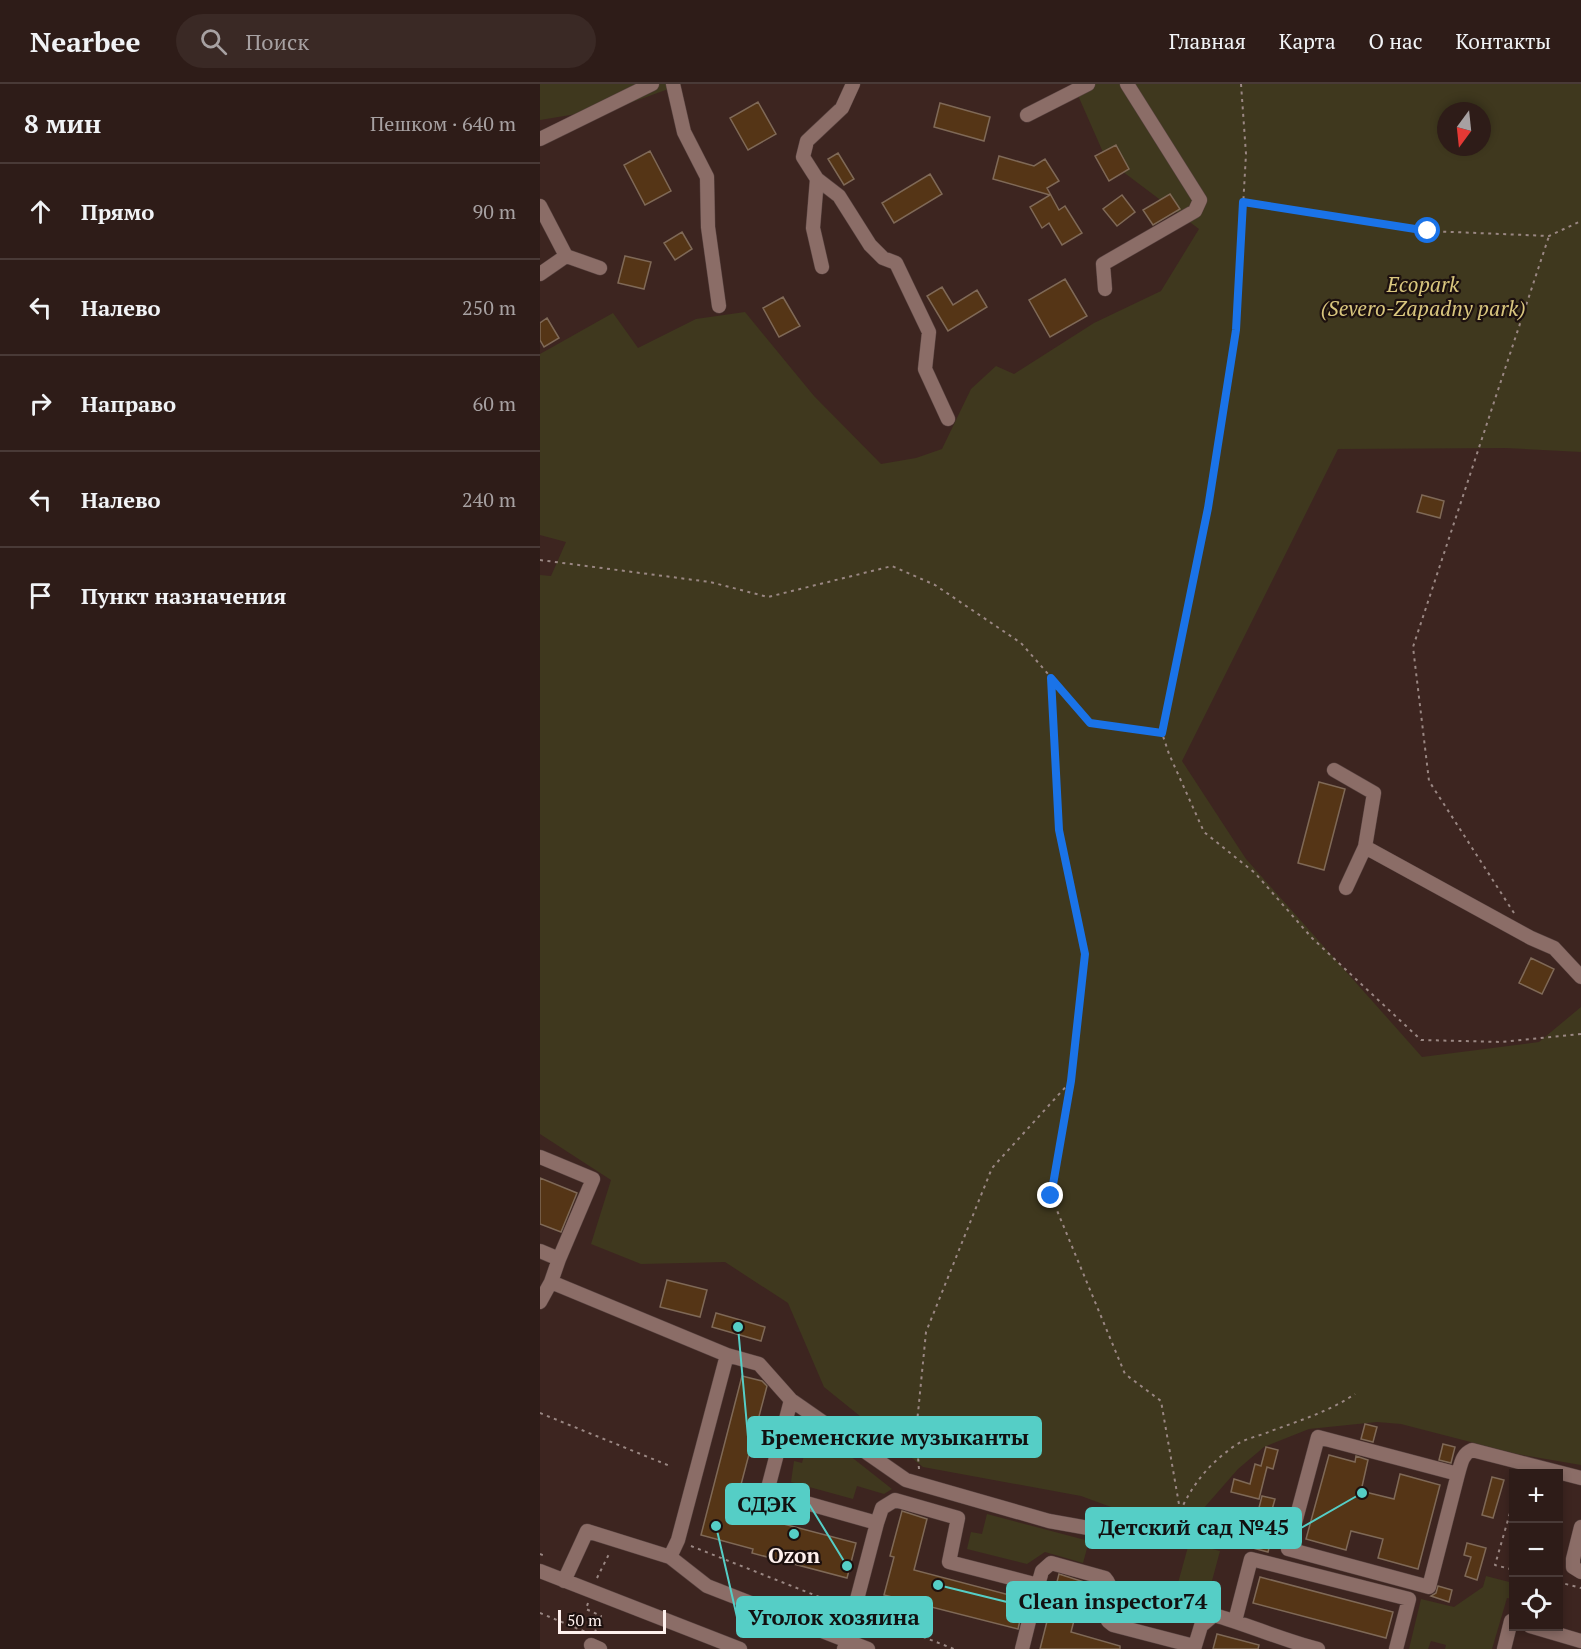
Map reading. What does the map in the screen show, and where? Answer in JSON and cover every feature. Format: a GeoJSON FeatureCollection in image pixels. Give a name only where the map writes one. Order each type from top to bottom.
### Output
{"type":"FeatureCollection","features":[{"type":"Feature","properties":{"kind":"street"},"geometry":{"type":"LineString","coordinates":[[540,139],[652,84]]}},
{"type":"Feature","properties":{"kind":"street"},"geometry":{"type":"LineString","coordinates":[[673,84],[684,132],[707,177],[708,226],[719,306]]}},
{"type":"Feature","properties":{"kind":"street"},"geometry":{"type":"LineString","coordinates":[[853,84],[842,108],[807,141],[803,157],[817,179],[839,196],[870,245],[883,258],[896,263],[929,332],[925,369],[948,418]]}},
{"type":"Feature","properties":{"kind":"street"},"geometry":{"type":"LineString","coordinates":[[1027,115],[1088,84]]}},
{"type":"Feature","properties":{"kind":"street"},"geometry":{"type":"LineString","coordinates":[[1105,289],[1103,264],[1195,211],[1200,200],[1127,84]]}},
{"type":"Feature","properties":{"kind":"street"},"geometry":{"type":"LineString","coordinates":[[817,179],[813,228],[822,267]]}},
{"type":"Feature","properties":{"kind":"street"},"geometry":{"type":"LineString","coordinates":[[540,206],[566,256],[600,267]]}},
{"type":"Feature","properties":{"kind":"street"},"geometry":{"type":"LineString","coordinates":[[540,274],[566,256]]}},
{"type":"Feature","properties":{"kind":"street"},"geometry":{"type":"LineString","coordinates":[[1334,770],[1374,793],[1365,847],[1346,888]]}},
{"type":"Feature","properties":{"kind":"street"},"geometry":{"type":"LineString","coordinates":[[1365,847],[1531,938],[1554,948],[1581,977]]}},
{"type":"Feature","properties":{"kind":"street"},"geometry":{"type":"LineString","coordinates":[[540,1157],[593,1179],[551,1282],[540,1302]]}},
{"type":"Feature","properties":{"kind":"street"},"geometry":{"type":"LineString","coordinates":[[540,1251],[559,1259]]}},
{"type":"Feature","properties":{"kind":"street"},"geometry":{"type":"LineString","coordinates":[[551,1282],[727,1354],[759,1364],[791,1400],[906,1480],[1049,1521],[1105,1531]]}},
{"type":"Feature","properties":{"kind":"street"},"geometry":{"type":"LineString","coordinates":[[670,1557],[678,1540],[727,1354]]}},
{"type":"Feature","properties":{"kind":"street"},"geometry":{"type":"LineString","coordinates":[[791,1400],[767,1492],[877,1523]]}},
{"type":"Feature","properties":{"kind":"street"},"geometry":{"type":"LineString","coordinates":[[1458,1474],[1318,1437],[1288,1549],[1429,1587],[1458,1474],[1466,1453],[1472,1450],[1581,1478]]}},
{"type":"Feature","properties":{"kind":"street"},"geometry":{"type":"LineString","coordinates":[[845,1645],[882,1508],[895,1500],[958,1518],[950,1562],[1038,1585]]}},
{"type":"Feature","properties":{"kind":"street"},"geometry":{"type":"LineString","coordinates":[[1581,1527],[1573,1567],[1581,1572]]}},
{"type":"Feature","properties":{"kind":"street"},"geometry":{"type":"LineString","coordinates":[[564,1581],[587,1531],[670,1557],[707,1586],[845,1645],[868,1649]]}},
{"type":"Feature","properties":{"kind":"street"},"geometry":{"type":"LineString","coordinates":[[1235,1621],[1251,1558],[1409,1599],[1396,1649]]}},
{"type":"Feature","properties":{"kind":"street"},"geometry":{"type":"LineString","coordinates":[[1022,1649],[1042,1571],[1051,1563],[1105,1578],[1112,1590],[1108,1621],[1113,1625],[1194,1648],[1201,1626],[1214,1615],[1318,1649]]}},
{"type":"Feature","properties":{"kind":"street"},"geometry":{"type":"LineString","coordinates":[[540,1571],[740,1649]]}},
{"type":"Feature","properties":{"kind":"street"},"geometry":{"type":"LineString","coordinates":[[1504,1649],[1509,1629]]}},
{"type":"Feature","properties":{"kind":"street"},"geometry":{"type":"LineString","coordinates":[[1547,1631],[1581,1641]]}},
{"type":"Feature","properties":{"kind":"street"},"geometry":{"type":"LineString","coordinates":[[1270,1649],[1274,1635]]}},
{"type":"Feature","properties":{"kind":"path"},"geometry":{"type":"LineString","coordinates":[[1241,84],[1245,154],[1236,330],[1208,508],[1162,733],[1169,754],[1204,832],[1255,873],[1312,938],[1421,1040],[1503,1042],[1581,1034]]}},
{"type":"Feature","properties":{"kind":"path"},"geometry":{"type":"LineString","coordinates":[[1243,202],[1428,231],[1549,236],[1581,221]]}},
{"type":"Feature","properties":{"kind":"path"},"geometry":{"type":"LineString","coordinates":[[1518,918],[1429,781],[1413,647],[1549,236]]}},
{"type":"Feature","properties":{"kind":"path"},"geometry":{"type":"LineString","coordinates":[[540,560],[710,582],[768,597],[892,566],[934,585],[1021,643],[1090,723],[1162,733]]}},
{"type":"Feature","properties":{"kind":"path"},"geometry":{"type":"LineString","coordinates":[[1051,678],[1059,830],[1085,954],[1071,1081],[1051,1196],[1125,1374],[1161,1401],[1179,1510]]}},
{"type":"Feature","properties":{"kind":"path"},"geometry":{"type":"LineString","coordinates":[[920,1484],[916,1432],[926,1332],[992,1168],[1071,1081]]}},
{"type":"Feature","properties":{"kind":"path"},"geometry":{"type":"LineString","coordinates":[[1105,1531],[1173,1533],[1179,1510],[1191,1487],[1237,1444],[1334,1408],[1355,1394]]}},
{"type":"Feature","properties":{"kind":"path"},"geometry":{"type":"LineString","coordinates":[[540,1413],[670,1466]]}},
{"type":"Feature","properties":{"kind":"path"},"geometry":{"type":"LineString","coordinates":[[1509,1516],[1495,1565],[1509,1569]]}},
{"type":"Feature","properties":{"kind":"path"},"geometry":{"type":"LineString","coordinates":[[678,1540],[954,1649]]}},
{"type":"Feature","properties":{"kind":"path"},"geometry":{"type":"LineString","coordinates":[[540,1554],[545,1556]]}},
{"type":"Feature","properties":{"kind":"path"},"geometry":{"type":"LineString","coordinates":[[1563,1583],[1581,1588]]}},
{"type":"Feature","properties":{"kind":"green space"},"geometry":{"type":"Polygon","coordinates":[[[540,84],[682,84],[619,107],[540,120],[540,84]]]}},
{"type":"Feature","properties":{"kind":"green space","name":"Ecopark (Severo-Zapadny park)"},"geometry":{"type":"Polygon","coordinates":[[[1073,84],[1581,84],[1581,452],[1506,448],[1338,449],[1182,761],[1246,859],[1422,1057],[1539,1042],[1581,1007],[1581,1465],[1517,1454],[1401,1424],[1377,1422],[1309,1429],[1264,1447],[1238,1469],[1182,1533],[1081,1496],[923,1467],[824,1387],[788,1303],[725,1262],[641,1264],[591,1244],[611,1180],[540,1134],[540,575],[551,576],[566,542],[540,535],[540,354],[613,313],[638,348],[696,319],[745,312],[814,396],[881,464],[916,458],[942,449],[971,389],[996,366],[1014,374],[1094,323],[1161,291],[1199,229],[1106,159],[1073,84]]]}},
{"type":"Feature","properties":{"kind":"green space"},"geometry":{"type":"Polygon","coordinates":[[[802,1418],[892,1489],[884,1494],[857,1486],[853,1499],[791,1482],[794,1461],[802,1463],[808,1440],[797,1436],[802,1418]]]}},
{"type":"Feature","properties":{"kind":"green space"},"geometry":{"type":"Polygon","coordinates":[[[987,1514],[1089,1541],[1083,1563],[1045,1552],[1027,1564],[967,1549],[971,1532],[982,1534],[987,1514]]]}},
{"type":"Feature","properties":{"kind":"green space"},"geometry":{"type":"Polygon","coordinates":[[[1189,1543],[1220,1551],[1206,1603],[1175,1594],[1189,1543]]]}},
{"type":"Feature","properties":{"kind":"green space"},"geometry":{"type":"Polygon","coordinates":[[[1486,1576],[1509,1582],[1509,1598],[1507,1598],[1492,1649],[1445,1649],[1446,1645],[1431,1641],[1428,1649],[1409,1649],[1421,1599],[1454,1607],[1483,1587],[1486,1576]]]}},
{"type":"Feature","properties":{"kind":"building"},"geometry":{"type":"Polygon","coordinates":[[[758,102],[776,134],[748,150],[730,118],[758,102]]]}},
{"type":"Feature","properties":{"kind":"building"},"geometry":{"type":"Polygon","coordinates":[[[940,103],[990,117],[984,141],[934,127],[940,103]]]}},
{"type":"Feature","properties":{"kind":"building"},"geometry":{"type":"Polygon","coordinates":[[[1116,145],[1129,169],[1109,181],[1095,156],[1116,145]]]}},
{"type":"Feature","properties":{"kind":"building"},"geometry":{"type":"Polygon","coordinates":[[[650,151],[671,191],[645,205],[624,165],[650,151]]]}},
{"type":"Feature","properties":{"kind":"building"},"geometry":{"type":"Polygon","coordinates":[[[838,153],[854,179],[844,185],[828,159],[838,153]]]}},
{"type":"Feature","properties":{"kind":"building"},"geometry":{"type":"Polygon","coordinates":[[[999,156],[1034,166],[1045,159],[1059,181],[1047,188],[1059,210],[1065,206],[1082,233],[1062,245],[1049,223],[1042,228],[1030,207],[1050,195],[993,179],[999,156]]]}},
{"type":"Feature","properties":{"kind":"building"},"geometry":{"type":"Polygon","coordinates":[[[930,174],[942,194],[894,223],[882,203],[930,174]]]}},
{"type":"Feature","properties":{"kind":"building"},"geometry":{"type":"Polygon","coordinates":[[[1170,194],[1180,209],[1153,225],[1143,210],[1170,194]]]}},
{"type":"Feature","properties":{"kind":"building"},"geometry":{"type":"Polygon","coordinates":[[[1122,195],[1135,212],[1117,226],[1103,209],[1122,195]]]}},
{"type":"Feature","properties":{"kind":"building"},"geometry":{"type":"Polygon","coordinates":[[[682,232],[692,249],[675,260],[664,243],[682,232]]]}},
{"type":"Feature","properties":{"kind":"building"},"geometry":{"type":"Polygon","coordinates":[[[625,256],[651,262],[644,289],[618,283],[625,256]]]}},
{"type":"Feature","properties":{"kind":"building"},"geometry":{"type":"Polygon","coordinates":[[[1065,279],[1087,316],[1050,337],[1029,300],[1065,279]]]}},
{"type":"Feature","properties":{"kind":"building"},"geometry":{"type":"Polygon","coordinates":[[[942,287],[953,305],[977,290],[987,307],[948,331],[927,296],[942,287]]]}},
{"type":"Feature","properties":{"kind":"building"},"geometry":{"type":"Polygon","coordinates":[[[783,297],[800,326],[779,337],[763,308],[783,297]]]}},
{"type":"Feature","properties":{"kind":"building"},"geometry":{"type":"Polygon","coordinates":[[[547,318],[559,338],[544,347],[540,340],[540,323],[547,318]]]}},
{"type":"Feature","properties":{"kind":"building"},"geometry":{"type":"Polygon","coordinates":[[[1422,495],[1444,501],[1440,518],[1417,512],[1422,495]]]}},
{"type":"Feature","properties":{"kind":"building"},"geometry":{"type":"Polygon","coordinates":[[[1319,782],[1345,789],[1324,870],[1298,863],[1319,782]]]}},
{"type":"Feature","properties":{"kind":"building"},"geometry":{"type":"Polygon","coordinates":[[[1531,958],[1554,969],[1542,994],[1519,983],[1531,958]]]}},
{"type":"Feature","properties":{"kind":"building"},"geometry":{"type":"Polygon","coordinates":[[[540,1178],[577,1193],[561,1232],[540,1224],[540,1178]]]}},
{"type":"Feature","properties":{"kind":"building"},"geometry":{"type":"Polygon","coordinates":[[[667,1280],[707,1290],[700,1317],[660,1307],[667,1280]]]}},
{"type":"Feature","properties":{"kind":"building"},"geometry":{"type":"Polygon","coordinates":[[[716,1313],[765,1327],[761,1341],[712,1327],[716,1313]]]}},
{"type":"Feature","properties":{"kind":"building"},"geometry":{"type":"Polygon","coordinates":[[[742,1376],[762,1381],[767,1386],[734,1511],[856,1543],[847,1578],[752,1553],[753,1549],[701,1535],[742,1376]]]}},
{"type":"Feature","properties":{"kind":"building"},"geometry":{"type":"Polygon","coordinates":[[[1365,1424],[1377,1427],[1373,1442],[1361,1439],[1365,1424]]]}},
{"type":"Feature","properties":{"kind":"building"},"geometry":{"type":"Polygon","coordinates":[[[1443,1444],[1455,1447],[1451,1463],[1439,1460],[1443,1444]]]}},
{"type":"Feature","properties":{"kind":"building"},"geometry":{"type":"Polygon","coordinates":[[[1266,1447],[1278,1450],[1273,1469],[1267,1467],[1259,1499],[1231,1492],[1234,1479],[1250,1484],[1255,1464],[1261,1466],[1266,1447]]]}},
{"type":"Feature","properties":{"kind":"building"},"geometry":{"type":"Polygon","coordinates":[[[1329,1455],[1355,1462],[1356,1456],[1368,1460],[1361,1491],[1394,1499],[1400,1474],[1440,1485],[1418,1569],[1378,1558],[1383,1539],[1351,1531],[1346,1550],[1306,1539],[1329,1455]]]}},
{"type":"Feature","properties":{"kind":"building"},"geometry":{"type":"Polygon","coordinates":[[[1492,1477],[1504,1480],[1493,1518],[1482,1515],[1492,1477]]]}},
{"type":"Feature","properties":{"kind":"building"},"geometry":{"type":"Polygon","coordinates":[[[1262,1496],[1275,1499],[1264,1538],[1271,1540],[1268,1552],[1249,1547],[1262,1496]]]}},
{"type":"Feature","properties":{"kind":"building"},"geometry":{"type":"Polygon","coordinates":[[[902,1511],[927,1519],[914,1570],[1025,1599],[1018,1629],[884,1595],[894,1557],[890,1556],[902,1511]]]}},
{"type":"Feature","properties":{"kind":"building"},"geometry":{"type":"Polygon","coordinates":[[[1467,1543],[1486,1548],[1477,1580],[1465,1576],[1471,1557],[1464,1555],[1467,1543]]]}},
{"type":"Feature","properties":{"kind":"building"},"geometry":{"type":"Polygon","coordinates":[[[1059,1574],[1084,1582],[1071,1632],[1120,1646],[1120,1649],[1040,1649],[1059,1574]]]}},
{"type":"Feature","properties":{"kind":"building"},"geometry":{"type":"Polygon","coordinates":[[[1260,1577],[1393,1612],[1386,1638],[1253,1603],[1260,1577]]]}},
{"type":"Feature","properties":{"kind":"building"},"geometry":{"type":"Polygon","coordinates":[[[1438,1586],[1452,1590],[1449,1602],[1431,1596],[1436,1593],[1438,1586]]]}},
{"type":"Feature","properties":{"kind":"building"},"geometry":{"type":"Polygon","coordinates":[[[1217,1634],[1259,1645],[1258,1649],[1213,1649],[1217,1634]]]}},
{"type":"Feature","properties":{"kind":"place","name":"Бременские музыканты"},"geometry":{"type":"Point","coordinates":[738,1327]}},
{"type":"Feature","properties":{"kind":"place","name":"Детский сад №45"},"geometry":{"type":"Point","coordinates":[1362,1493]}},
{"type":"Feature","properties":{"kind":"place","name":"Уголок хозяина"},"geometry":{"type":"Point","coordinates":[716,1526]}},
{"type":"Feature","properties":{"kind":"place","name":"Ozon"},"geometry":{"type":"Point","coordinates":[794,1534]}},
{"type":"Feature","properties":{"kind":"place","name":"СДЭК"},"geometry":{"type":"Point","coordinates":[847,1566]}},
{"type":"Feature","properties":{"kind":"place","name":"Clean inspector74"},"geometry":{"type":"Point","coordinates":[938,1585]}},
{"type":"Feature","properties":{"kind":"route"},"geometry":{"type":"LineString","coordinates":[[1051,1196],[1071,1081],[1085,954],[1059,830],[1051,678],[1090,723],[1162,733],[1208,508],[1236,330],[1243,202],[1428,231]]}}]}
